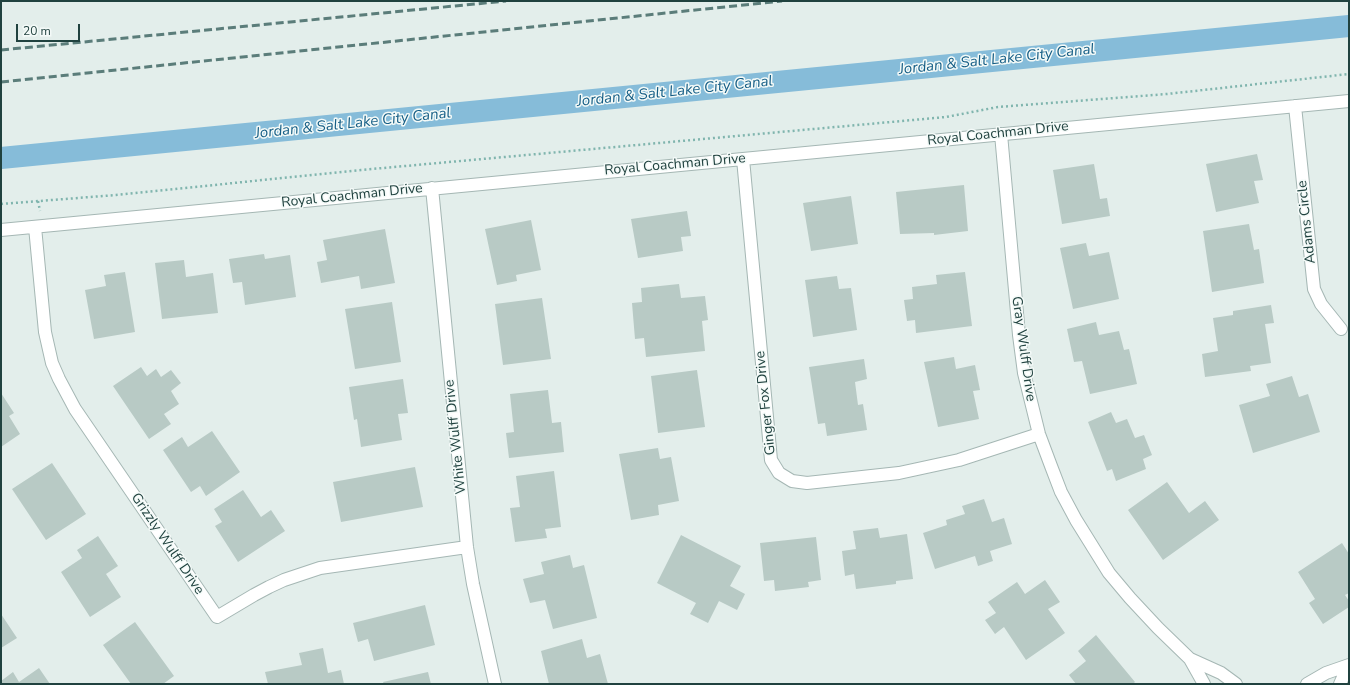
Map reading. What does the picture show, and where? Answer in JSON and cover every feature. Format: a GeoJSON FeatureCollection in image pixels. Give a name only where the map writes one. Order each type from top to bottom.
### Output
{"type":"FeatureCollection","features":[{"type":"Feature","properties":{"kind":"street","name":"Royal Coachman Drive"},"geometry":{"type":"LineString","coordinates":[[1,230],[1349,101]]}},
{"type":"Feature","properties":{"kind":"street","name":"Adams Circle"},"geometry":{"type":"LineString","coordinates":[[1295,106],[1314,289],[1321,304],[1341,329]]}},
{"type":"Feature","properties":{"kind":"street","name":"Gray Wulff Drive"},"geometry":{"type":"LineString","coordinates":[[1000,134],[1019,335],[1024,372],[1039,434],[1061,492],[1076,520],[1109,572],[1130,598],[1190,659],[1204,684]]}},
{"type":"Feature","properties":{"kind":"street","name":"Ginger Fox Drive"},"geometry":{"type":"LineString","coordinates":[[743,159],[771,460],[779,473],[792,481],[807,483],[899,473],[959,460],[1039,434]]}},
{"type":"Feature","properties":{"kind":"street","name":"White Wulff Drive"},"geometry":{"type":"LineString","coordinates":[[432,188],[467,547],[473,584],[494,684]]}},
{"type":"Feature","properties":{"kind":"street","name":"Grizzly Wulff Drive"},"geometry":{"type":"LineString","coordinates":[[35,227],[45,332],[48,348],[59,379],[74,409],[217,617],[274,584],[302,573],[341,564],[467,547]]}},
{"type":"Feature","properties":{"kind":"street","name":"Gray Wulff Drive"},"geometry":{"type":"LineString","coordinates":[[1190,659],[1221,673],[1236,684]]}},
{"type":"Feature","properties":{"kind":"street"},"geometry":{"type":"LineString","coordinates":[[1307,684],[1326,673],[1349,665]]}},
{"type":"Feature","properties":{"kind":"street"},"geometry":{"type":"LineString","coordinates":[[1340,684],[1349,665]]}},
{"type":"Feature","properties":{"kind":"path"},"geometry":{"type":"LineString","coordinates":[[1,204],[946,116],[998,107],[1167,94],[1349,74]]}},
{"type":"Feature","properties":{"kind":"path"},"geometry":{"type":"LineString","coordinates":[[38,201],[40,211]]}},
{"type":"Feature","properties":{"kind":"building"},"geometry":{"type":"Polygon","coordinates":[[[1257,154],[1263,180],[1254,181],[1259,203],[1216,212],[1206,164],[1257,154]]]}},
{"type":"Feature","properties":{"kind":"building"},"geometry":{"type":"Polygon","coordinates":[[[1094,164],[1100,199],[1107,198],[1110,216],[1062,224],[1053,170],[1094,164]]]}},
{"type":"Feature","properties":{"kind":"building"},"geometry":{"type":"Polygon","coordinates":[[[964,185],[968,231],[934,235],[934,233],[900,234],[896,192],[964,185]]]}},
{"type":"Feature","properties":{"kind":"building"},"geometry":{"type":"Polygon","coordinates":[[[851,196],[858,244],[811,251],[803,203],[851,196]]]}},
{"type":"Feature","properties":{"kind":"building"},"geometry":{"type":"Polygon","coordinates":[[[687,211],[691,236],[681,237],[683,251],[638,258],[631,219],[687,211]]]}},
{"type":"Feature","properties":{"kind":"building"},"geometry":{"type":"Polygon","coordinates":[[[531,220],[541,270],[516,275],[517,281],[497,285],[485,229],[531,220]]]}},
{"type":"Feature","properties":{"kind":"building"},"geometry":{"type":"Polygon","coordinates":[[[1249,224],[1254,250],[1259,249],[1264,283],[1212,292],[1203,231],[1249,224]]]}},
{"type":"Feature","properties":{"kind":"building"},"geometry":{"type":"Polygon","coordinates":[[[385,229],[395,283],[361,289],[359,276],[321,283],[317,262],[327,260],[323,240],[385,229]]]}},
{"type":"Feature","properties":{"kind":"building"},"geometry":{"type":"Polygon","coordinates":[[[1086,243],[1089,256],[1109,252],[1119,299],[1073,309],[1060,248],[1086,243]]]}},
{"type":"Feature","properties":{"kind":"building"},"geometry":{"type":"Polygon","coordinates":[[[264,254],[265,259],[290,255],[296,297],[245,305],[242,282],[233,283],[229,259],[264,254]]]}},
{"type":"Feature","properties":{"kind":"building"},"geometry":{"type":"Polygon","coordinates":[[[184,260],[186,277],[213,273],[218,313],[162,319],[155,263],[184,260]]]}},
{"type":"Feature","properties":{"kind":"building"},"geometry":{"type":"Polygon","coordinates":[[[125,272],[135,332],[94,339],[85,290],[106,286],[104,275],[125,272]]]}},
{"type":"Feature","properties":{"kind":"building"},"geometry":{"type":"Polygon","coordinates":[[[965,272],[972,326],[916,333],[915,320],[907,321],[904,300],[913,299],[912,287],[937,284],[936,275],[965,272]]]}},
{"type":"Feature","properties":{"kind":"building"},"geometry":{"type":"Polygon","coordinates":[[[837,276],[839,289],[851,288],[857,330],[813,337],[805,280],[837,276]]]}},
{"type":"Feature","properties":{"kind":"building"},"geometry":{"type":"Polygon","coordinates":[[[679,284],[681,298],[705,296],[708,320],[702,321],[705,351],[646,357],[644,338],[635,339],[632,303],[642,302],[641,288],[679,284]]]}},
{"type":"Feature","properties":{"kind":"building"},"geometry":{"type":"Polygon","coordinates":[[[542,298],[551,359],[503,365],[495,304],[542,298]]]}},
{"type":"Feature","properties":{"kind":"building"},"geometry":{"type":"Polygon","coordinates":[[[392,302],[401,362],[355,369],[345,309],[392,302]]]}},
{"type":"Feature","properties":{"kind":"building"},"geometry":{"type":"Polygon","coordinates":[[[1271,305],[1274,323],[1265,324],[1271,363],[1250,366],[1251,371],[1205,377],[1202,354],[1218,351],[1213,318],[1233,315],[1233,311],[1271,305]]]}},
{"type":"Feature","properties":{"kind":"building"},"geometry":{"type":"Polygon","coordinates":[[[1096,322],[1099,335],[1119,331],[1124,350],[1129,349],[1137,384],[1090,394],[1082,361],[1074,362],[1067,329],[1096,322]]]}},
{"type":"Feature","properties":{"kind":"building"},"geometry":{"type":"Polygon","coordinates":[[[954,357],[956,369],[975,365],[980,390],[973,391],[979,419],[938,427],[924,362],[954,357]]]}},
{"type":"Feature","properties":{"kind":"building"},"geometry":{"type":"Polygon","coordinates":[[[864,359],[867,379],[855,382],[858,405],[863,404],[867,430],[827,436],[825,423],[818,424],[809,367],[864,359]]]}},
{"type":"Feature","properties":{"kind":"building"},"geometry":{"type":"Polygon","coordinates":[[[141,367],[147,376],[156,369],[161,377],[171,370],[181,383],[171,391],[179,404],[164,414],[171,424],[149,439],[113,386],[141,367]]]}},
{"type":"Feature","properties":{"kind":"building"},"geometry":{"type":"Polygon","coordinates":[[[697,370],[705,427],[658,433],[651,376],[697,370]]]}},
{"type":"Feature","properties":{"kind":"building"},"geometry":{"type":"Polygon","coordinates":[[[1292,376],[1299,397],[1308,394],[1320,432],[1253,453],[1239,405],[1270,396],[1266,384],[1292,376]]]}},
{"type":"Feature","properties":{"kind":"building"},"geometry":{"type":"Polygon","coordinates":[[[403,379],[408,413],[398,414],[402,440],[361,447],[357,419],[354,420],[349,387],[403,379]]]}},
{"type":"Feature","properties":{"kind":"building"},"geometry":{"type":"Polygon","coordinates":[[[548,390],[552,423],[561,422],[564,452],[509,458],[506,433],[514,432],[510,394],[548,390]]]}},
{"type":"Feature","properties":{"kind":"building"},"geometry":{"type":"Polygon","coordinates":[[[1,393],[14,413],[9,416],[20,434],[1,447],[1,393]]]}},
{"type":"Feature","properties":{"kind":"building"},"geometry":{"type":"Polygon","coordinates":[[[1111,412],[1116,423],[1127,419],[1135,438],[1144,435],[1152,455],[1143,459],[1146,469],[1116,481],[1112,469],[1107,471],[1088,422],[1111,412]]]}},
{"type":"Feature","properties":{"kind":"building"},"geometry":{"type":"Polygon","coordinates":[[[212,431],[240,472],[206,496],[200,486],[191,492],[163,450],[182,437],[188,447],[212,431]]]}},
{"type":"Feature","properties":{"kind":"building"},"geometry":{"type":"Polygon","coordinates":[[[658,448],[660,459],[671,457],[679,501],[658,505],[659,515],[631,520],[619,454],[658,448]]]}},
{"type":"Feature","properties":{"kind":"building"},"geometry":{"type":"Polygon","coordinates":[[[52,463],[86,514],[46,540],[12,489],[52,463]]]}},
{"type":"Feature","properties":{"kind":"building"},"geometry":{"type":"Polygon","coordinates":[[[415,467],[423,507],[341,522],[333,482],[415,467]]]}},
{"type":"Feature","properties":{"kind":"building"},"geometry":{"type":"Polygon","coordinates":[[[554,471],[561,527],[545,529],[547,538],[515,542],[510,508],[520,507],[516,476],[554,471]]]}},
{"type":"Feature","properties":{"kind":"building"},"geometry":{"type":"Polygon","coordinates":[[[1167,482],[1189,513],[1205,501],[1219,520],[1163,560],[1128,510],[1167,482]]]}},
{"type":"Feature","properties":{"kind":"building"},"geometry":{"type":"Polygon","coordinates":[[[243,490],[261,517],[271,510],[285,531],[238,562],[215,526],[222,522],[214,509],[243,490]]]}},
{"type":"Feature","properties":{"kind":"building"},"geometry":{"type":"Polygon","coordinates":[[[984,499],[992,522],[1004,518],[1012,544],[990,551],[993,561],[978,566],[975,556],[935,569],[923,533],[947,525],[946,520],[965,514],[962,506],[984,499]]]}},
{"type":"Feature","properties":{"kind":"building"},"geometry":{"type":"Polygon","coordinates":[[[878,528],[880,538],[907,534],[913,579],[896,581],[896,584],[856,589],[854,574],[845,576],[842,551],[856,549],[853,531],[878,528]]]}},
{"type":"Feature","properties":{"kind":"building"},"geometry":{"type":"Polygon","coordinates":[[[681,535],[741,566],[730,586],[745,594],[737,610],[719,601],[708,623],[690,614],[696,603],[657,583],[681,535]]]}},
{"type":"Feature","properties":{"kind":"building"},"geometry":{"type":"Polygon","coordinates":[[[98,536],[118,566],[106,574],[121,597],[90,617],[61,572],[82,558],[77,550],[98,536]]]}},
{"type":"Feature","properties":{"kind":"building"},"geometry":{"type":"Polygon","coordinates":[[[816,537],[821,580],[808,582],[809,587],[775,591],[774,580],[764,581],[760,543],[816,537]]]}},
{"type":"Feature","properties":{"kind":"building"},"geometry":{"type":"Polygon","coordinates":[[[1342,543],[1349,554],[1349,593],[1345,595],[1349,601],[1349,607],[1323,624],[1309,603],[1315,599],[1298,572],[1342,543]]]}},
{"type":"Feature","properties":{"kind":"building"},"geometry":{"type":"Polygon","coordinates":[[[570,555],[573,568],[584,565],[597,618],[553,629],[545,600],[530,603],[523,579],[544,574],[541,562],[570,555]]]}},
{"type":"Feature","properties":{"kind":"building"},"geometry":{"type":"Polygon","coordinates":[[[1045,580],[1060,602],[1048,609],[1065,633],[1026,660],[1004,627],[995,634],[985,620],[996,613],[988,602],[1017,582],[1025,594],[1045,580]]]}},
{"type":"Feature","properties":{"kind":"building"},"geometry":{"type":"Polygon","coordinates":[[[425,605],[435,645],[374,661],[368,639],[358,642],[353,623],[425,605]]]}},
{"type":"Feature","properties":{"kind":"building"},"geometry":{"type":"Polygon","coordinates":[[[1,614],[17,638],[1,648],[1,614]]]}},
{"type":"Feature","properties":{"kind":"building"},"geometry":{"type":"Polygon","coordinates":[[[135,622],[174,676],[163,684],[131,684],[103,645],[135,622]]]}},
{"type":"Feature","properties":{"kind":"building"},"geometry":{"type":"Polygon","coordinates":[[[1096,635],[1135,682],[1133,684],[1076,684],[1069,675],[1086,661],[1078,651],[1096,635]]]}},
{"type":"Feature","properties":{"kind":"building"},"geometry":{"type":"Polygon","coordinates":[[[582,639],[587,658],[600,654],[608,684],[549,684],[541,651],[582,639]]]}},
{"type":"Feature","properties":{"kind":"building"},"geometry":{"type":"Polygon","coordinates":[[[323,648],[328,673],[341,670],[344,684],[268,684],[265,672],[302,665],[299,653],[323,648]]]}},
{"type":"Feature","properties":{"kind":"building"},"geometry":{"type":"Polygon","coordinates":[[[39,668],[50,684],[1,684],[1,681],[13,672],[19,682],[39,668]]]}},
{"type":"Feature","properties":{"kind":"building"},"geometry":{"type":"Polygon","coordinates":[[[428,672],[431,684],[384,684],[383,682],[428,672]]]}},
{"type":"Feature","properties":{"kind":"waterway","name":"Jordan & Salt Lake City Canal"},"geometry":{"type":"LineString","coordinates":[[1,158],[1349,26]]}},
{"type":"Feature","properties":{"kind":"railway"},"geometry":{"type":"LineString","coordinates":[[1,50],[506,1]]}},
{"type":"Feature","properties":{"kind":"railway"},"geometry":{"type":"LineString","coordinates":[[1,82],[782,1]]}}]}
